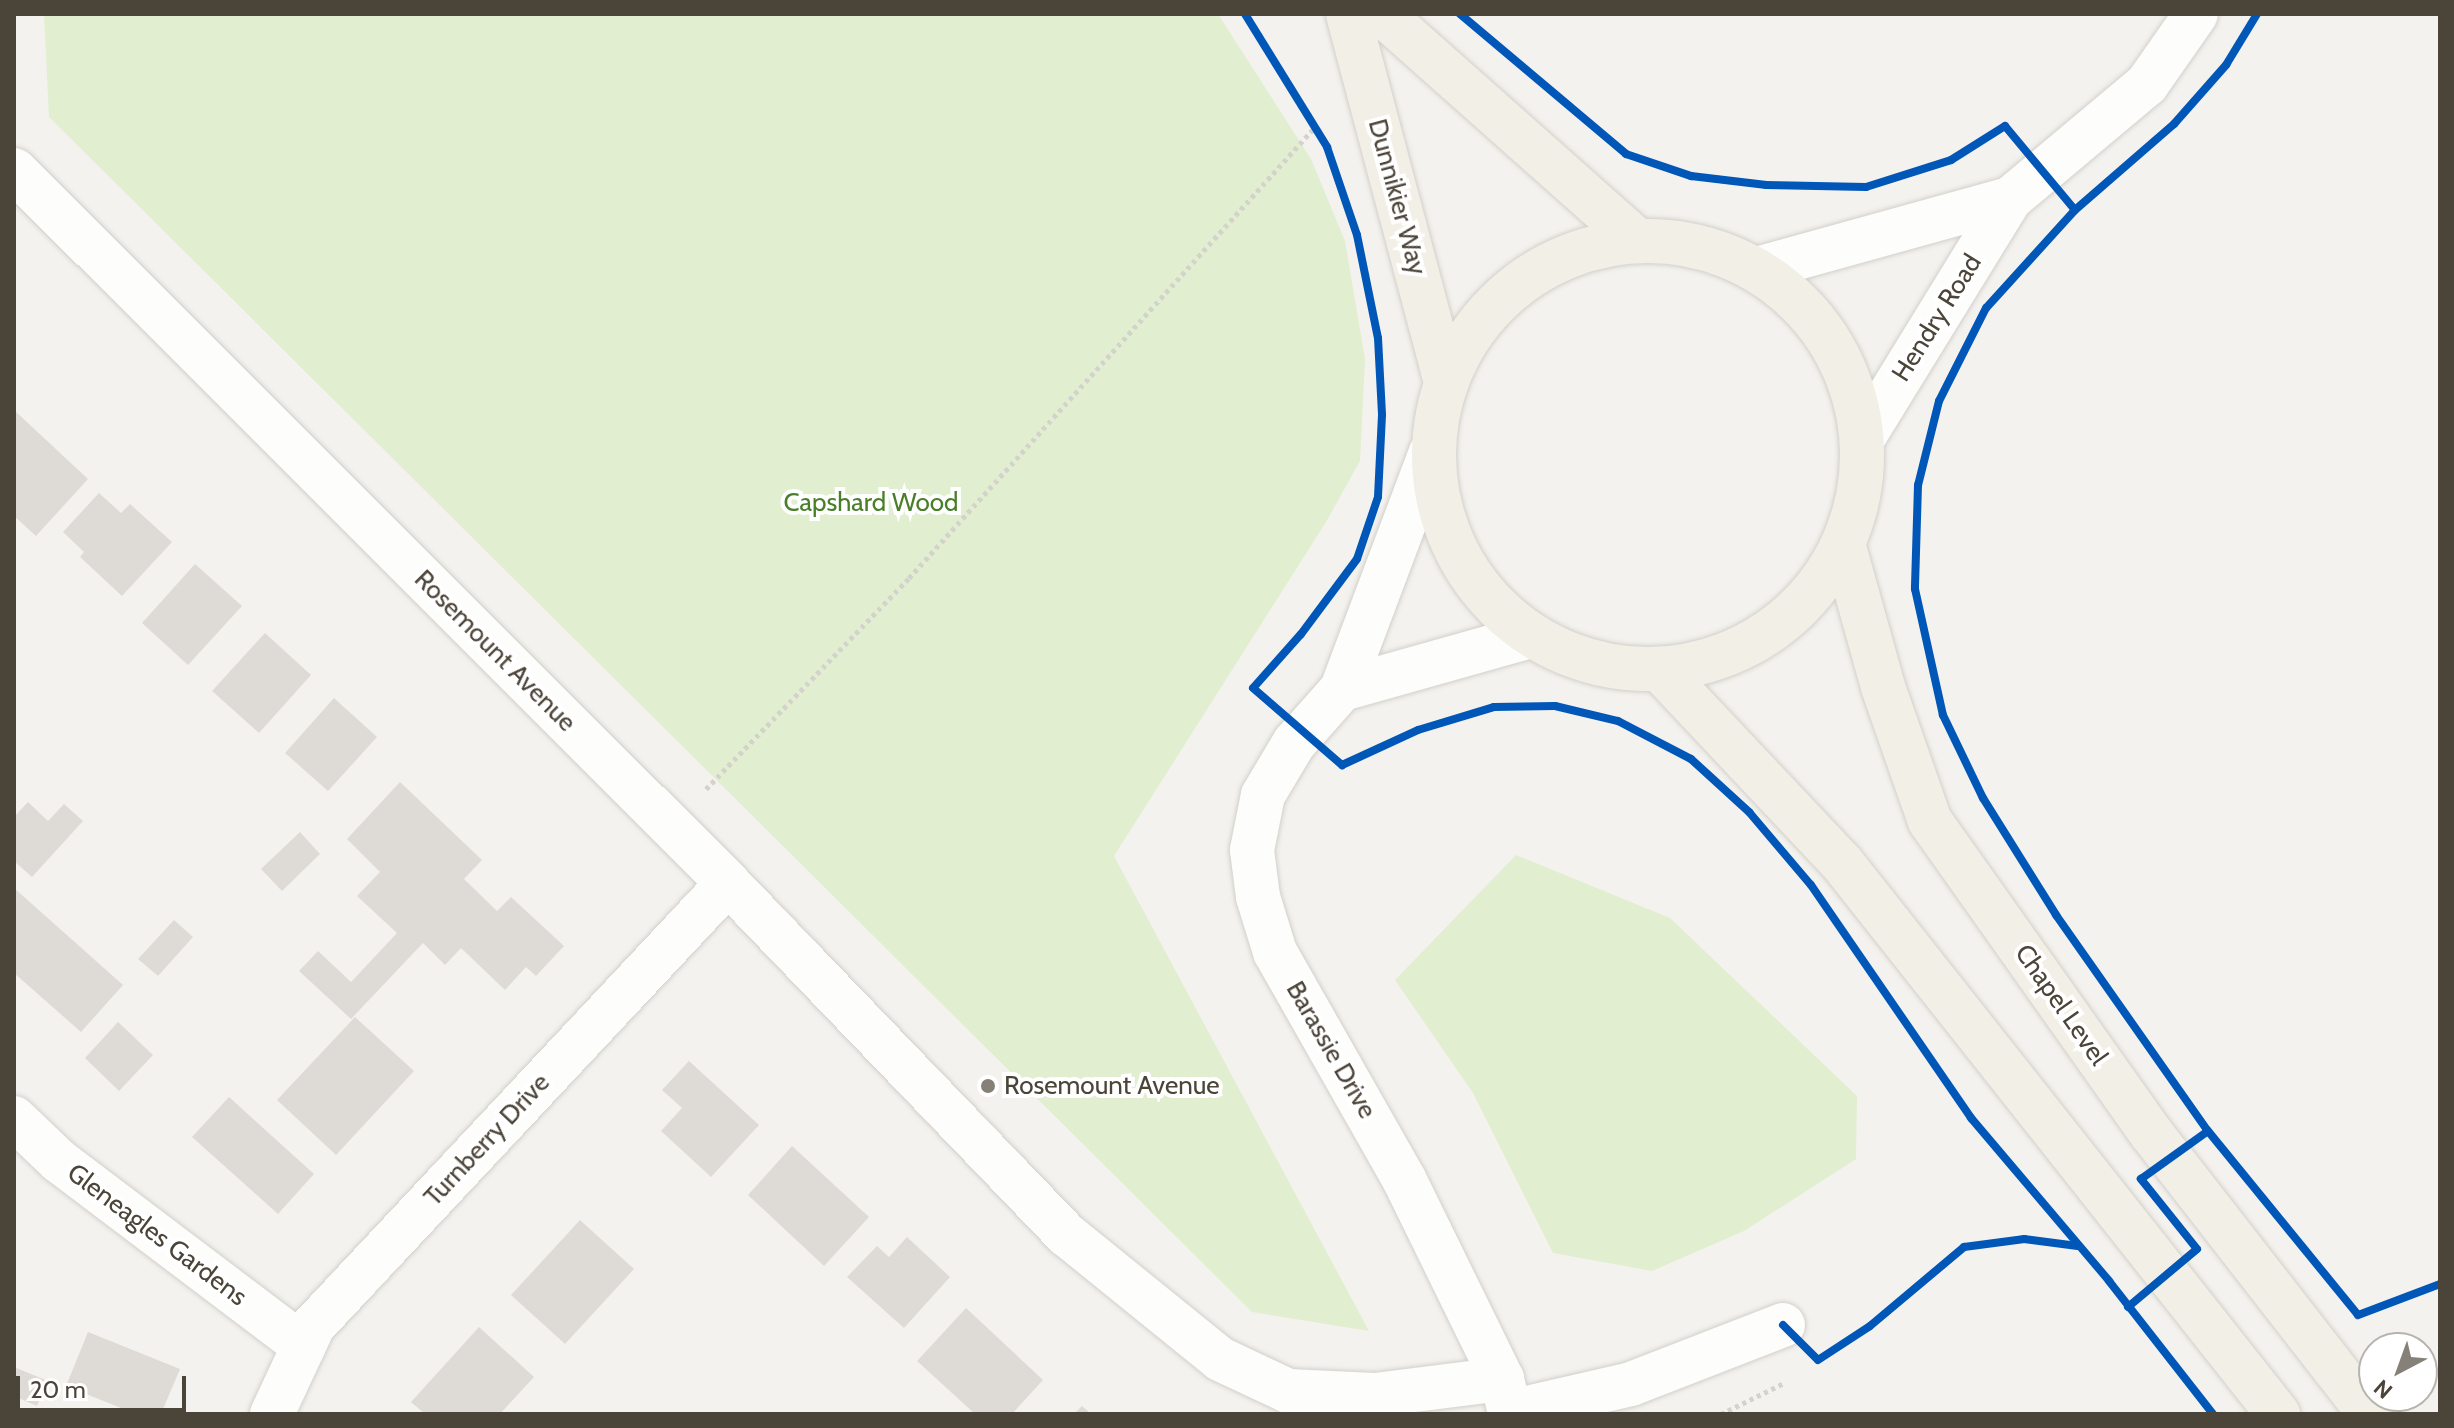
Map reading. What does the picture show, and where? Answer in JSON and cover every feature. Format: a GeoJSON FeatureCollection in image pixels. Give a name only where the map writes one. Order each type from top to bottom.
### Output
{"type":"FeatureCollection","features":[{"type":"Feature","properties":{"kind":"main road","name":"Dunnikier Way"},"geometry":{"type":"LineString","coordinates":[[1348,14],[1445,379]]}},
{"type":"Feature","properties":{"kind":"main road"},"geometry":{"type":"LineString","coordinates":[[1382,14],[1635,239]]}},
{"type":"Feature","properties":{"kind":"main road"},"geometry":{"type":"LineString","coordinates":[[1635,239],[1698,245],[1757,269],[1810,313],[1847,371],[1863,438],[1861,494],[1844,547],[1813,595],[1770,634],[1718,660],[1661,671],[1593,664],[1530,636],[1477,587],[1443,524],[1431,452],[1445,379],[1476,324],[1520,281],[1575,252],[1635,239]]}},
{"type":"Feature","properties":{"kind":"main road","name":"Chapel Level"},"geometry":{"type":"LineString","coordinates":[[1844,547],[1883,687],[1930,821],[2151,1133],[2370,1414]]}},
{"type":"Feature","properties":{"kind":"main road"},"geometry":{"type":"LineString","coordinates":[[1661,671],[1842,863],[2278,1414]]}},
{"type":"Feature","properties":{"kind":"street","name":"Hendry Road"},"geometry":{"type":"LineString","coordinates":[[1863,438],[2010,199],[2147,84],[2196,14]]}},
{"type":"Feature","properties":{"kind":"street","name":"Rosemount Avenue"},"geometry":{"type":"LineString","coordinates":[[14,170],[671,825],[1067,1235],[1220,1359],[1288,1391],[1507,1402],[1631,1384],[1783,1325]]}},
{"type":"Feature","properties":{"kind":"street","name":"Hendry Road"},"geometry":{"type":"LineString","coordinates":[[1757,269],[2010,199]]}},
{"type":"Feature","properties":{"kind":"street"},"geometry":{"type":"LineString","coordinates":[[1342,689],[1431,452]]}},
{"type":"Feature","properties":{"kind":"street"},"geometry":{"type":"LineString","coordinates":[[1342,689],[1530,636]]}},
{"type":"Feature","properties":{"kind":"street","name":"Barassie Drive"},"geometry":{"type":"LineString","coordinates":[[1342,689],[1294,743],[1263,795],[1252,850],[1258,897],[1275,952],[1404,1179],[1507,1402]]}},
{"type":"Feature","properties":{"kind":"street","name":"Turnberry Drive"},"geometry":{"type":"LineString","coordinates":[[272,1414],[313,1326],[728,883]]}},
{"type":"Feature","properties":{"kind":"street","name":"Gleneagles Gardens"},"geometry":{"type":"LineString","coordinates":[[14,1118],[59,1161],[304,1346]]}},
{"type":"Feature","properties":{"kind":"path"},"geometry":{"type":"LineString","coordinates":[[1307,115],[1321,137]]}},
{"type":"Feature","properties":{"kind":"path"},"geometry":{"type":"LineString","coordinates":[[671,825],[909,578],[1315,127]]}},
{"type":"Feature","properties":{"kind":"green space","name":"Capshard Wood"},"geometry":{"type":"Polygon","coordinates":[[[44,14],[1218,14],[1311,159],[1345,241],[1365,359],[1360,461],[1326,522],[1114,856],[1369,1331],[1252,1312],[49,117],[44,14]]]}},
{"type":"Feature","properties":{"kind":"green space"},"geometry":{"type":"Polygon","coordinates":[[[1516,855],[1670,918],[1857,1096],[1856,1159],[1744,1231],[1652,1271],[1553,1253],[1473,1093],[1395,980],[1516,855]]]}},
{"type":"Feature","properties":{"kind":"building"},"geometry":{"type":"Polygon","coordinates":[[[14,410],[88,479],[36,536],[14,516],[14,410]]]}},
{"type":"Feature","properties":{"kind":"building"},"geometry":{"type":"Polygon","coordinates":[[[99,493],[121,513],[130,504],[172,542],[122,596],[80,557],[84,552],[63,532],[99,493]]]}},
{"type":"Feature","properties":{"kind":"building"},"geometry":{"type":"Polygon","coordinates":[[[195,564],[242,606],[188,665],[142,623],[195,564]]]}},
{"type":"Feature","properties":{"kind":"building"},"geometry":{"type":"Polygon","coordinates":[[[265,633],[311,675],[259,733],[212,691],[265,633]]]}},
{"type":"Feature","properties":{"kind":"building"},"geometry":{"type":"Polygon","coordinates":[[[334,698],[377,737],[328,791],[285,753],[334,698]]]}},
{"type":"Feature","properties":{"kind":"building"},"geometry":{"type":"Polygon","coordinates":[[[400,782],[482,860],[464,879],[497,911],[511,897],[564,946],[536,976],[526,967],[505,990],[461,948],[445,965],[423,943],[351,1019],[299,971],[318,951],[351,982],[397,933],[357,896],[380,872],[347,839],[400,782]]]}},
{"type":"Feature","properties":{"kind":"building"},"geometry":{"type":"Polygon","coordinates":[[[28,802],[48,821],[64,804],[83,821],[32,877],[14,861],[14,817],[28,802]]]}},
{"type":"Feature","properties":{"kind":"building"},"geometry":{"type":"Polygon","coordinates":[[[300,832],[320,854],[282,891],[261,869],[300,832]]]}},
{"type":"Feature","properties":{"kind":"building"},"geometry":{"type":"Polygon","coordinates":[[[14,888],[123,985],[81,1032],[14,973],[14,888]]]}},
{"type":"Feature","properties":{"kind":"building"},"geometry":{"type":"Polygon","coordinates":[[[174,920],[193,937],[158,976],[138,959],[174,920]]]}},
{"type":"Feature","properties":{"kind":"building"},"geometry":{"type":"Polygon","coordinates":[[[355,1017],[414,1071],[336,1155],[277,1100],[355,1017]]]}},
{"type":"Feature","properties":{"kind":"building"},"geometry":{"type":"Polygon","coordinates":[[[118,1022],[153,1055],[119,1091],[85,1058],[118,1022]]]}},
{"type":"Feature","properties":{"kind":"building"},"geometry":{"type":"Polygon","coordinates":[[[689,1061],[759,1125],[711,1177],[661,1131],[682,1108],[662,1090],[689,1061]]]}},
{"type":"Feature","properties":{"kind":"building"},"geometry":{"type":"Polygon","coordinates":[[[229,1097],[314,1174],[278,1214],[192,1137],[229,1097]]]}},
{"type":"Feature","properties":{"kind":"building"},"geometry":{"type":"Polygon","coordinates":[[[792,1146],[869,1217],[824,1266],[748,1195],[792,1146]]]}},
{"type":"Feature","properties":{"kind":"building"},"geometry":{"type":"Polygon","coordinates":[[[580,1220],[634,1269],[565,1344],[511,1295],[580,1220]]]}},
{"type":"Feature","properties":{"kind":"building"},"geometry":{"type":"Polygon","coordinates":[[[907,1237],[950,1277],[904,1328],[847,1277],[877,1246],[889,1257],[907,1237]]]}},
{"type":"Feature","properties":{"kind":"building"},"geometry":{"type":"Polygon","coordinates":[[[966,1308],[1043,1380],[1012,1414],[975,1414],[917,1361],[966,1308]]]}},
{"type":"Feature","properties":{"kind":"building"},"geometry":{"type":"Polygon","coordinates":[[[479,1327],[534,1377],[500,1414],[425,1414],[411,1402],[479,1327]]]}},
{"type":"Feature","properties":{"kind":"building"},"geometry":{"type":"Polygon","coordinates":[[[88,1332],[180,1369],[161,1414],[136,1414],[66,1386],[88,1332]]]}},
{"type":"Feature","properties":{"kind":"building"},"geometry":{"type":"Polygon","coordinates":[[[14,1367],[48,1381],[37,1406],[14,1396],[14,1367]]]}},
{"type":"Feature","properties":{"kind":"building"},"geometry":{"type":"Polygon","coordinates":[[[1082,1406],[1091,1414],[1074,1414],[1082,1406]]]}},
{"type":"Feature","properties":{"kind":"cycle path"},"geometry":{"type":"LineString","coordinates":[[1245,14],[1327,147],[1357,235],[1378,338],[1382,415],[1378,497],[1357,559],[1301,634],[1253,688],[1342,765],[1418,730],[1494,707],[1555,706],[1618,721],[1691,759],[1749,812],[1811,885],[1971,1118],[2109,1281],[2213,1414]]}},
{"type":"Feature","properties":{"kind":"cycle path"},"geometry":{"type":"LineString","coordinates":[[1460,14],[1626,154],[1691,176],[1766,185],[1866,187],[1951,160],[2005,126],[2075,210],[1986,308],[1939,401],[1918,485],[1915,589],[1943,715],[1983,798],[2056,915],[2208,1131],[2358,1315],[2440,1284]]}},
{"type":"Feature","properties":{"kind":"cycle path"},"geometry":{"type":"LineString","coordinates":[[2075,210],[2174,124],[2226,65],[2257,14]]}},
{"type":"Feature","properties":{"kind":"cycle path"},"geometry":{"type":"LineString","coordinates":[[2128,1307],[2197,1249],[2141,1179],[2208,1131]]}},
{"type":"Feature","properties":{"kind":"cycle path"},"geometry":{"type":"LineString","coordinates":[[1783,1325],[1818,1360],[1870,1326],[1964,1247],[2024,1239],[2078,1246]]}},
{"type":"Feature","properties":{"kind":"place","name":"Rosemount Avenue"},"geometry":{"type":"Point","coordinates":[988,1086]}}]}
